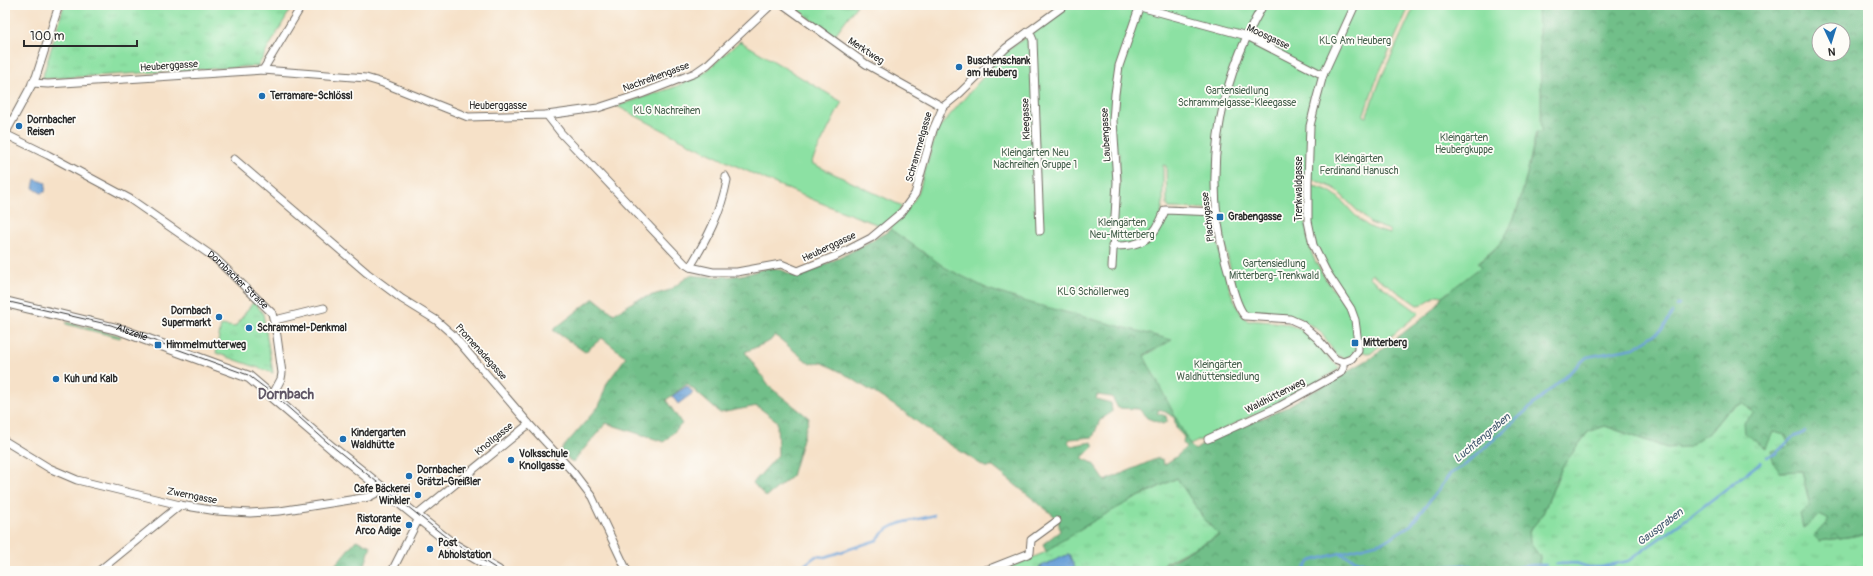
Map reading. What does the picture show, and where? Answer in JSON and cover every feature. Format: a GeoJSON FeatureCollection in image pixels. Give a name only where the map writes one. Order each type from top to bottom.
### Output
{"type":"FeatureCollection","features":[{"type":"Feature","properties":{"kind":"main road","name":"Alszeile"},"geometry":{"type":"LineString","coordinates":[[5,302],[121,330],[245,376],[272,396]]}},
{"type":"Feature","properties":{"kind":"main road"},"geometry":{"type":"LineString","coordinates":[[272,396],[332,448],[417,517],[452,544],[498,571]]}},
{"type":"Feature","properties":{"kind":"street"},"geometry":{"type":"LineString","coordinates":[[5,134],[40,66],[59,5]]}},
{"type":"Feature","properties":{"kind":"street"},"geometry":{"type":"LineString","coordinates":[[263,70],[302,5]]}},
{"type":"Feature","properties":{"kind":"street","name":"Nachreihengasse"},"geometry":{"type":"LineString","coordinates":[[547,115],[598,108],[641,94],[695,73],[708,64],[771,5]]}},
{"type":"Feature","properties":{"kind":"street","name":"Merktweg"},"geometry":{"type":"LineString","coordinates":[[784,5],[866,64],[943,107]]}},
{"type":"Feature","properties":{"kind":"street","name":"Schrammelgasse"},"geometry":{"type":"LineString","coordinates":[[871,238],[902,212],[916,194],[933,130],[943,107],[960,93],[1006,48],[1065,5]]}},
{"type":"Feature","properties":{"kind":"street","name":"Plachygasse"},"geometry":{"type":"LineString","coordinates":[[1263,5],[1247,36],[1225,98],[1218,134],[1214,169],[1217,212],[1224,258],[1243,314],[1248,317],[1290,319],[1301,324],[1317,338],[1335,359],[1343,362]]}},
{"type":"Feature","properties":{"kind":"street","name":"Trenkwaldgasse"},"geometry":{"type":"LineString","coordinates":[[1343,362],[1350,359],[1358,351],[1355,320],[1351,309],[1326,271],[1313,245],[1308,221],[1310,126],[1323,75],[1355,5]]}},
{"type":"Feature","properties":{"kind":"street","name":"Moosgasse"},"geometry":{"type":"LineString","coordinates":[[1137,6],[1247,36],[1323,75]]}},
{"type":"Feature","properties":{"kind":"street","name":"Laubengasse"},"geometry":{"type":"LineString","coordinates":[[1112,267],[1117,176],[1113,121],[1115,94],[1119,66],[1137,6]]}},
{"type":"Feature","properties":{"kind":"street","name":"Kleegasse"},"geometry":{"type":"LineString","coordinates":[[1029,31],[1033,40],[1040,231]]}},
{"type":"Feature","properties":{"kind":"street","name":"Heuberggasse"},"geometry":{"type":"LineString","coordinates":[[32,83],[48,84],[263,70],[370,79],[468,117],[547,115],[561,133],[662,241],[680,260],[690,267],[713,272],[726,272],[781,264],[795,270],[801,270],[836,256],[871,238]]}},
{"type":"Feature","properties":{"kind":"street","name":"Dornbacher Straße"},"geometry":{"type":"LineString","coordinates":[[5,134],[48,155],[130,199],[147,210],[215,258],[268,308],[275,320],[282,373],[281,379],[272,396]]}},
{"type":"Feature","properties":{"kind":"street","name":"Promenadegasse"},"geometry":{"type":"LineString","coordinates":[[234,159],[367,273],[402,299],[436,320],[454,335],[529,424],[573,472],[592,497],[628,571]]}},
{"type":"Feature","properties":{"kind":"street"},"geometry":{"type":"LineString","coordinates":[[690,267],[708,237],[719,213],[727,180],[725,176]]}},
{"type":"Feature","properties":{"kind":"street"},"geometry":{"type":"LineString","coordinates":[[1112,246],[1136,245],[1147,239],[1160,223],[1165,210],[1217,212]]}},
{"type":"Feature","properties":{"kind":"street"},"geometry":{"type":"LineString","coordinates":[[275,320],[324,308]]}},
{"type":"Feature","properties":{"kind":"street","name":"Waldhüttenweg"},"geometry":{"type":"LineString","coordinates":[[1208,439],[1280,406],[1340,373],[1343,362]]}},
{"type":"Feature","properties":{"kind":"street","name":"Knollgasse"},"geometry":{"type":"LineString","coordinates":[[417,517],[529,424]]}},
{"type":"Feature","properties":{"kind":"street","name":"Zwerngasse"},"geometry":{"type":"LineString","coordinates":[[5,441],[38,462],[70,478],[97,486],[180,505],[217,511],[267,512],[369,498],[384,489]]}},
{"type":"Feature","properties":{"kind":"street"},"geometry":{"type":"LineString","coordinates":[[99,571],[180,505]]}},
{"type":"Feature","properties":{"kind":"street"},"geometry":{"type":"LineString","coordinates":[[392,571],[417,517]]}},
{"type":"Feature","properties":{"kind":"street"},"geometry":{"type":"LineString","coordinates":[[981,571],[1030,553],[1031,540],[1057,521]]}},
{"type":"Feature","properties":{"kind":"green space"},"geometry":{"type":"Polygon","coordinates":[[[64,5],[293,5],[258,66],[42,79],[64,5]]]}},
{"type":"Feature","properties":{"kind":"green space"},"geometry":{"type":"Polygon","coordinates":[[[792,5],[857,5],[834,36],[792,5]]]}},
{"type":"Feature","properties":{"kind":"green space"},"geometry":{"type":"Polygon","coordinates":[[[1069,5],[1410,5],[1379,73],[1363,116],[1366,117],[1382,76],[1415,5],[1538,5],[1541,132],[1536,132],[1523,190],[1513,220],[1500,243],[1477,263],[1482,266],[1443,296],[1437,295],[1423,304],[1417,305],[1372,274],[1369,277],[1419,313],[1370,354],[1355,349],[1352,355],[1346,359],[1336,355],[1320,331],[1301,319],[1284,314],[1269,312],[1251,313],[1245,310],[1229,265],[1223,234],[1218,186],[1211,209],[1169,208],[1167,205],[1166,166],[1163,165],[1163,204],[1161,214],[1178,213],[1214,215],[1221,256],[1229,287],[1241,313],[1248,321],[1273,322],[1286,324],[1296,328],[1311,338],[1340,368],[1285,400],[1190,445],[1144,356],[1172,340],[1027,302],[988,289],[946,268],[890,229],[905,213],[918,194],[937,130],[1003,54],[1069,5]],[[1113,151],[1115,170],[1113,184],[1119,188],[1119,153],[1113,151]],[[1312,179],[1306,181],[1305,201],[1308,242],[1317,265],[1337,295],[1342,292],[1317,249],[1311,233],[1311,186],[1329,191],[1367,225],[1376,230],[1390,234],[1389,230],[1370,223],[1334,188],[1312,179]]]}},
{"type":"Feature","properties":{"kind":"green space"},"geometry":{"type":"Polygon","coordinates":[[[1538,5],[1868,5],[1868,534],[1819,541],[1814,536],[1829,520],[1820,515],[1803,528],[1800,514],[1810,506],[1802,471],[1780,472],[1772,461],[1772,451],[1790,446],[1785,435],[1773,432],[1766,448],[1745,434],[1744,422],[1754,413],[1743,403],[1727,411],[1710,432],[1687,447],[1667,448],[1605,426],[1588,432],[1562,467],[1542,516],[1529,531],[1530,543],[1540,557],[1538,571],[1153,571],[1219,535],[1204,519],[1177,478],[1110,512],[1077,531],[1046,552],[1043,544],[1060,531],[1058,519],[993,467],[985,467],[935,435],[903,411],[843,373],[821,362],[810,364],[775,335],[770,341],[745,352],[771,388],[809,418],[792,476],[766,497],[753,483],[778,455],[777,421],[757,406],[720,413],[687,384],[666,400],[682,424],[664,442],[606,423],[572,463],[561,450],[599,406],[607,383],[626,357],[602,338],[585,352],[553,330],[594,298],[614,314],[636,300],[670,290],[690,275],[725,277],[774,268],[799,277],[847,254],[890,229],[946,268],[988,289],[1027,302],[1173,340],[1144,355],[1190,445],[1195,450],[1207,442],[1281,410],[1371,358],[1434,309],[1443,296],[1481,266],[1477,264],[1498,246],[1513,219],[1519,205],[1537,132],[1540,132],[1541,92],[1538,5]],[[1097,395],[1096,399],[1111,403],[1112,412],[1100,420],[1093,437],[1070,439],[1068,442],[1071,446],[1092,442],[1094,446],[1082,458],[1093,463],[1105,481],[1158,458],[1163,460],[1164,465],[1176,457],[1186,447],[1183,443],[1184,437],[1176,428],[1174,417],[1160,409],[1157,413],[1166,416],[1167,421],[1163,424],[1147,418],[1139,409],[1118,408],[1112,397],[1097,395]]]}},
{"type":"Feature","properties":{"kind":"green space","name":"KLG Nachreihen"},"geometry":{"type":"Polygon","coordinates":[[[740,41],[842,102],[811,163],[902,206],[895,217],[882,226],[848,214],[715,156],[617,106],[675,87],[704,73],[740,41]]]}},
{"type":"Feature","properties":{"kind":"green space"},"geometry":{"type":"Polygon","coordinates":[[[254,301],[263,314],[273,373],[216,353],[221,325],[235,327],[254,301]]]}},
{"type":"Feature","properties":{"kind":"green space"},"geometry":{"type":"Polygon","coordinates":[[[66,322],[121,336],[120,338],[66,324],[66,322]]]}},
{"type":"Feature","properties":{"kind":"green space"},"geometry":{"type":"Polygon","coordinates":[[[1743,403],[1773,432],[1785,434],[1790,446],[1780,472],[1802,471],[1810,506],[1803,528],[1819,515],[1830,520],[1814,536],[1819,541],[1868,534],[1868,571],[1538,571],[1540,557],[1530,543],[1529,531],[1542,516],[1562,467],[1588,432],[1605,426],[1667,448],[1710,432],[1727,411],[1743,403]]]}},
{"type":"Feature","properties":{"kind":"green space"},"geometry":{"type":"Polygon","coordinates":[[[1177,478],[1204,519],[1219,535],[1172,559],[1153,571],[1000,571],[1046,552],[1070,534],[1106,513],[1177,478]]]}},
{"type":"Feature","properties":{"kind":"green space"},"geometry":{"type":"Polygon","coordinates":[[[356,540],[371,546],[363,571],[330,571],[356,540]]]}},
{"type":"Feature","properties":{"kind":"water"},"geometry":{"type":"Polygon","coordinates":[[[35,179],[46,183],[45,192],[41,193],[33,188],[35,179]]]}},
{"type":"Feature","properties":{"kind":"water"},"geometry":{"type":"Polygon","coordinates":[[[687,386],[693,393],[678,404],[672,396],[687,386]]]}},
{"type":"Feature","properties":{"kind":"water"},"geometry":{"type":"Polygon","coordinates":[[[1069,554],[1075,568],[1069,571],[1040,571],[1039,567],[1069,554]]]}},
{"type":"Feature","properties":{"kind":"waterway","name":"Luchtengraben"},"geometry":{"type":"LineString","coordinates":[[1303,571],[1310,561],[1383,542],[1411,525],[1450,474],[1465,465],[1587,357],[1634,348],[1663,329],[1672,313]]}},
{"type":"Feature","properties":{"kind":"waterway","name":"Gausgraben"},"geometry":{"type":"LineString","coordinates":[[1767,457],[1775,454],[1792,438],[1805,432]]}},
{"type":"Feature","properties":{"kind":"waterway","name":"Gausgraben"},"geometry":{"type":"LineString","coordinates":[[1556,564],[1576,563],[1588,567],[1601,567],[1628,561],[1692,515],[1761,462]]}},
{"type":"Feature","properties":{"kind":"waterway"},"geometry":{"type":"LineString","coordinates":[[801,571],[803,566],[816,556],[825,557],[877,540],[882,533],[895,525],[934,515]]}},
{"type":"Feature","properties":{"kind":"waterway","name":"Gausgraben"},"geometry":{"type":"LineString","coordinates":[[1341,554],[1384,571],[1464,565],[1479,569],[1496,570],[1533,565],[1546,565]]}},
{"type":"Feature","properties":{"kind":"tram line"},"geometry":{"type":"LineString","coordinates":[[5,301],[111,325],[248,375],[273,394],[327,442],[447,538],[500,571]]}},
{"type":"Feature","properties":{"kind":"place","name":"Buschenschank am Heuberg"},"geometry":{"type":"Point","coordinates":[959,67]}},
{"type":"Feature","properties":{"kind":"place","name":"Terramare-Schlössl"},"geometry":{"type":"Point","coordinates":[262,96]}},
{"type":"Feature","properties":{"kind":"place","name":"Dornbacher Reisen"},"geometry":{"type":"Point","coordinates":[19,126]}},
{"type":"Feature","properties":{"kind":"place","name":"Grabengasse"},"geometry":{"type":"Point","coordinates":[1220,217]}},
{"type":"Feature","properties":{"kind":"place","name":"Dornbach Supermarkt"},"geometry":{"type":"Point","coordinates":[219,317]}},
{"type":"Feature","properties":{"kind":"place","name":"Schrammel-Denkmal"},"geometry":{"type":"Point","coordinates":[249,328]}},
{"type":"Feature","properties":{"kind":"place","name":"Mitterberg"},"geometry":{"type":"Point","coordinates":[1355,343]}},
{"type":"Feature","properties":{"kind":"place","name":"Himmelmutterweg"},"geometry":{"type":"Point","coordinates":[158,345]}},
{"type":"Feature","properties":{"kind":"place","name":"Kuh und Kalb"},"geometry":{"type":"Point","coordinates":[56,379]}},
{"type":"Feature","properties":{"kind":"place","name":"Kindergarten Waldhütte"},"geometry":{"type":"Point","coordinates":[343,439]}},
{"type":"Feature","properties":{"kind":"place","name":"Volksschule Knollgasse"},"geometry":{"type":"Point","coordinates":[511,460]}},
{"type":"Feature","properties":{"kind":"place","name":"Dornbacher Grätzl-Greißler"},"geometry":{"type":"Point","coordinates":[409,476]}},
{"type":"Feature","properties":{"kind":"place","name":"Cafe Bäckerei Winkler"},"geometry":{"type":"Point","coordinates":[418,495]}},
{"type":"Feature","properties":{"kind":"place","name":"Ristorante Arco Adige"},"geometry":{"type":"Point","coordinates":[409,525]}},
{"type":"Feature","properties":{"kind":"place","name":"Post Abholstation"},"geometry":{"type":"Point","coordinates":[430,549]}},
{"type":"Feature","properties":{"kind":"district","name":"Dornbach"},"geometry":{"type":"Point","coordinates":[286,394]}},
{"type":"Feature","properties":{"kind":"park label","name":"KLG Am Heuberg"},"geometry":{"type":"Point","coordinates":[1355,41]}},
{"type":"Feature","properties":{"kind":"park label","name":"Gartensiedlung Schrammelgasse-Kleegasse"},"geometry":{"type":"Point","coordinates":[1237,96]}},
{"type":"Feature","properties":{"kind":"park label","name":"Kleingärten Heubergkuppe"},"geometry":{"type":"Point","coordinates":[1464,144]}},
{"type":"Feature","properties":{"kind":"park label","name":"Kleingärten Neu Nachreihen Gruppe 1"},"geometry":{"type":"Point","coordinates":[1035,158]}},
{"type":"Feature","properties":{"kind":"park label","name":"Kleingärten Ferdinand Hanusch"},"geometry":{"type":"Point","coordinates":[1359,164]}},
{"type":"Feature","properties":{"kind":"park label","name":"Kleingärten Neu-Mitterberg"},"geometry":{"type":"Point","coordinates":[1122,228]}},
{"type":"Feature","properties":{"kind":"park label","name":"Gartensiedlung Mitterberg-Trenkwald"},"geometry":{"type":"Point","coordinates":[1274,270]}},
{"type":"Feature","properties":{"kind":"park label","name":"KLG Schöllerweg"},"geometry":{"type":"Point","coordinates":[1093,292]}},
{"type":"Feature","properties":{"kind":"park label","name":"Kleingärten Waldhüttensiedlung"},"geometry":{"type":"Point","coordinates":[1218,370]}}]}
